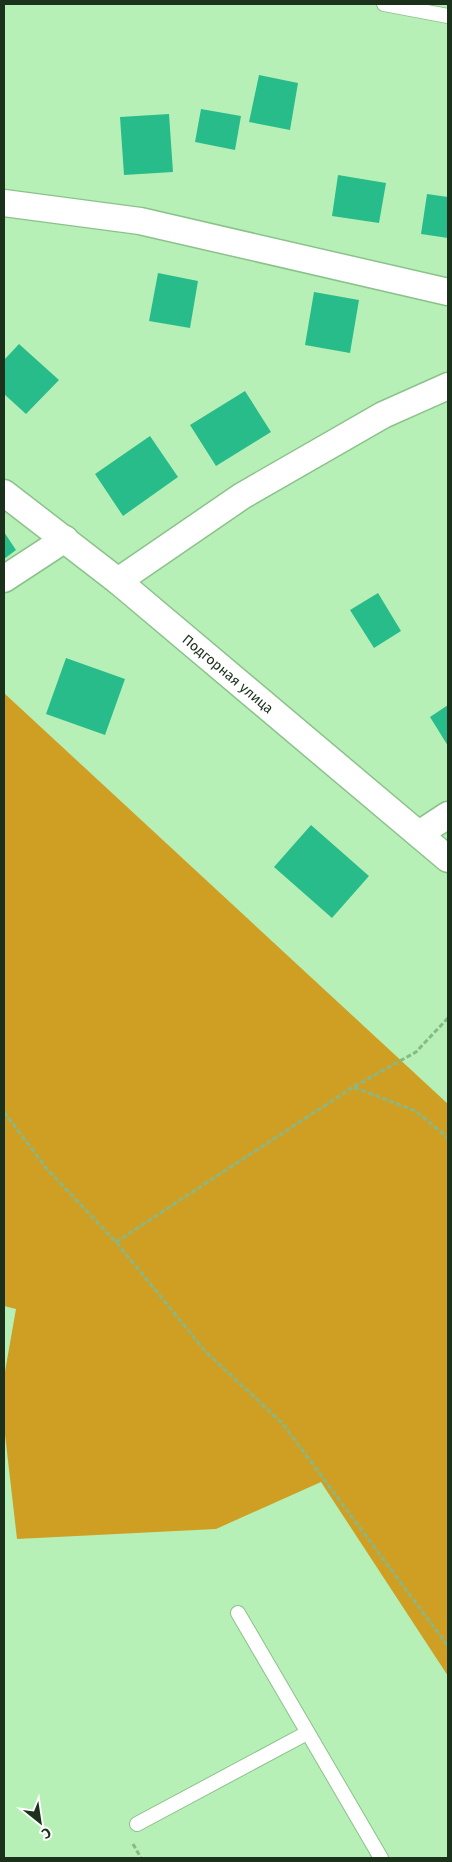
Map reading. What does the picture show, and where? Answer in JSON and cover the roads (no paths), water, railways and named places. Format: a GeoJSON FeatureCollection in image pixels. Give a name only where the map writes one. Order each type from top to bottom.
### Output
{"type":"FeatureCollection","features":[{"type":"Feature","properties":{"kind":"street"},"geometry":{"type":"LineString","coordinates":[[4,204],[140,221],[448,292]]}},
{"type":"Feature","properties":{"kind":"street"},"geometry":{"type":"LineString","coordinates":[[118,581],[242,496],[384,415],[448,386]]}},
{"type":"Feature","properties":{"kind":"street","name":"Подгорная улица"},"geometry":{"type":"LineString","coordinates":[[4,493],[118,581],[448,859]]}},
{"type":"Feature","properties":{"kind":"street"},"geometry":{"type":"LineString","coordinates":[[4,579],[65,540]]}},
{"type":"Feature","properties":{"kind":"street"},"geometry":{"type":"LineString","coordinates":[[419,834],[448,815]]}},
{"type":"Feature","properties":{"kind":"lane"},"geometry":{"type":"LineString","coordinates":[[384,4],[448,16]]}},
{"type":"Feature","properties":{"kind":"lane"},"geometry":{"type":"LineString","coordinates":[[238,1613],[381,1858]]}},
{"type":"Feature","properties":{"kind":"lane"},"geometry":{"type":"LineString","coordinates":[[137,1824],[307,1733]]}}]}
